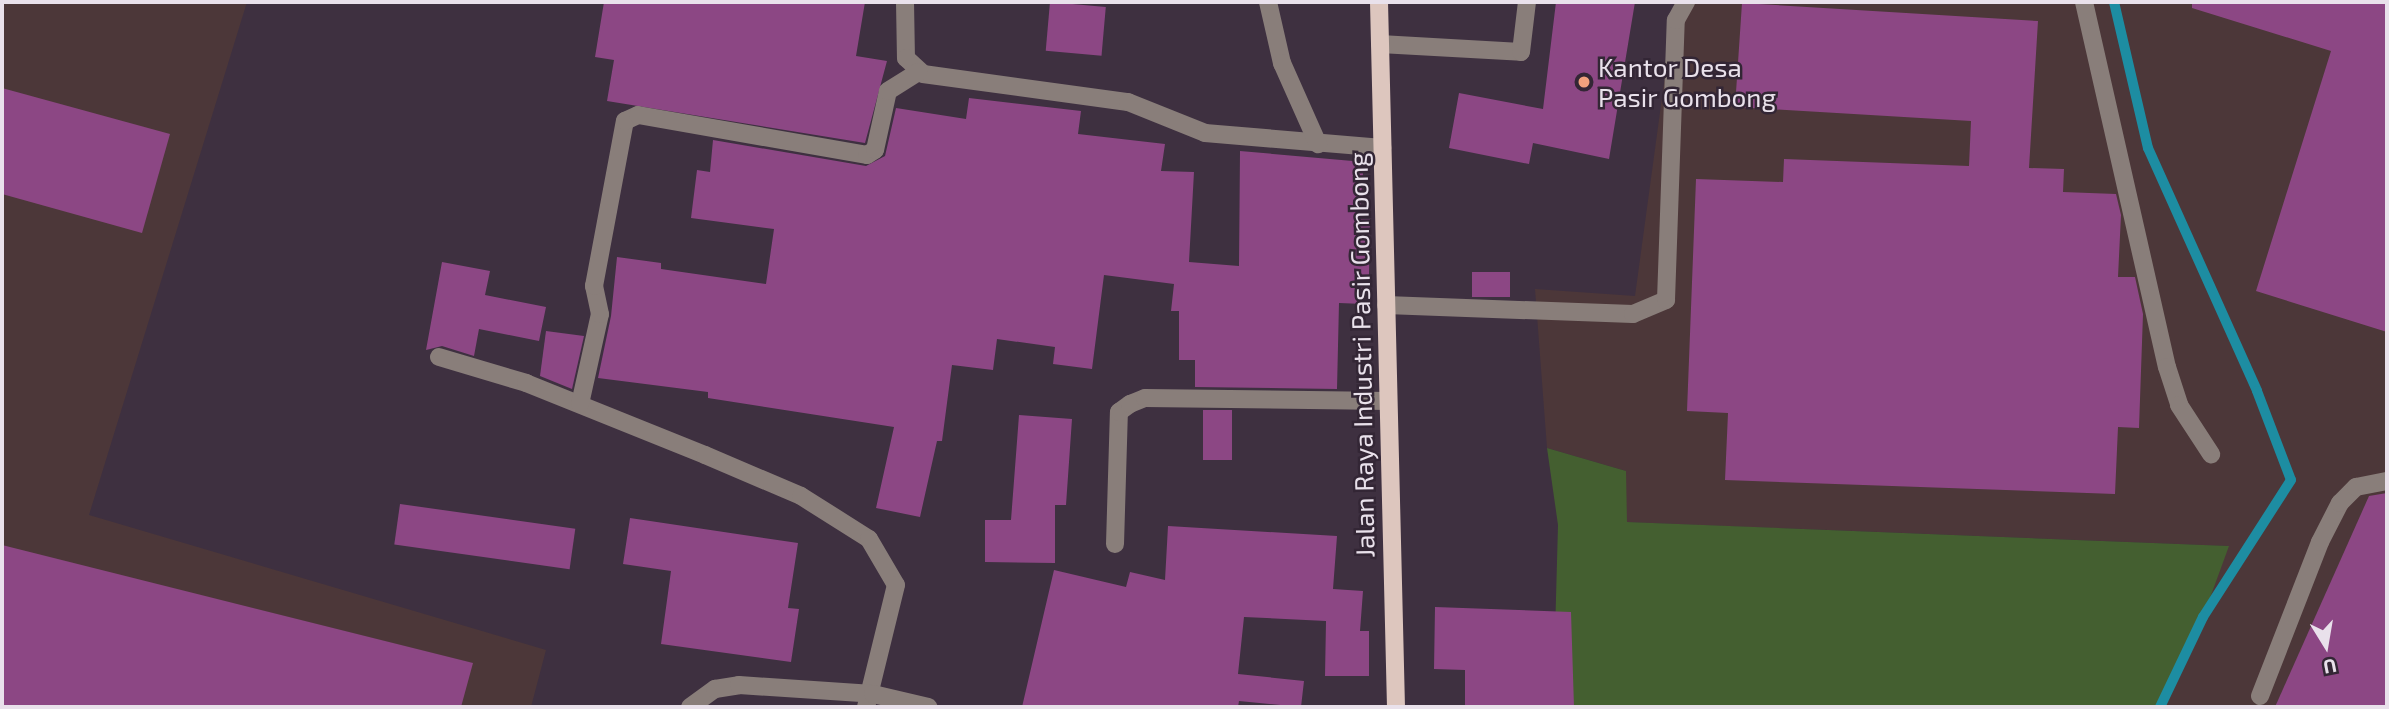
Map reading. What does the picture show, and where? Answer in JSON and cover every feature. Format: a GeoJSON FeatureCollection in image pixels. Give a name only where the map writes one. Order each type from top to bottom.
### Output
{"type":"FeatureCollection","features":[{"type":"Feature","properties":{"kind":"main road","name":"Jalan Raya Industri Pasir Gombong"},"geometry":{"type":"LineString","coordinates":[[1379,2],[1396,707]]}},
{"type":"Feature","properties":{"kind":"street"},"geometry":{"type":"LineString","coordinates":[[905,2],[906,58],[918,72]]}},
{"type":"Feature","properties":{"kind":"street"},"geometry":{"type":"LineString","coordinates":[[1268,2],[1282,63],[1318,144]]}},
{"type":"Feature","properties":{"kind":"street"},"geometry":{"type":"LineString","coordinates":[[1380,44],[1521,52],[1527,2]]}},
{"type":"Feature","properties":{"kind":"street"},"geometry":{"type":"LineString","coordinates":[[1386,304],[1633,314],[1666,300],[1676,20],[1686,2]]}},
{"type":"Feature","properties":{"kind":"street"},"geometry":{"type":"LineString","coordinates":[[2084,2],[2167,367],[2179,405],[2211,454]]}},
{"type":"Feature","properties":{"kind":"street"},"geometry":{"type":"LineString","coordinates":[[580,404],[600,314],[594,286],[625,121],[638,116],[867,155],[875,150],[888,91],[918,72],[1128,102],[1205,134],[1382,148]]}},
{"type":"Feature","properties":{"kind":"street"},"geometry":{"type":"LineString","coordinates":[[439,356],[487,369],[580,404],[801,496],[869,539],[896,584],[870,701]]}},
{"type":"Feature","properties":{"kind":"street"},"geometry":{"type":"LineString","coordinates":[[1115,544],[1119,412],[1130,404],[1145,398],[1388,401]]}},
{"type":"Feature","properties":{"kind":"street"},"geometry":{"type":"LineString","coordinates":[[2260,696],[2320,542],[2340,503],[2356,487],[2387,481]]}},
{"type":"Feature","properties":{"kind":"street"},"geometry":{"type":"LineString","coordinates":[[690,707],[715,689],[739,685],[928,707]]}},
{"type":"Feature","properties":{"kind":"shaded area"},"geometry":{"type":"Polygon","coordinates":[[[2,2],[247,2],[89,515],[546,650],[531,707],[2,707],[2,2]]]}},
{"type":"Feature","properties":{"kind":"shaded area"},"geometry":{"type":"Polygon","coordinates":[[[1675,2],[2387,2],[2387,707],[2163,707],[2188,658],[2228,546],[1626,522],[1626,471],[1547,448],[1535,289],[1635,296],[1675,2]]]}},
{"type":"Feature","properties":{"kind":"green space"},"geometry":{"type":"Polygon","coordinates":[[[1547,448],[1626,471],[1627,522],[2229,546],[2188,658],[2163,707],[1553,707],[1558,525],[1547,448]]]}},
{"type":"Feature","properties":{"kind":"building"},"geometry":{"type":"Polygon","coordinates":[[[604,2],[865,2],[856,56],[887,61],[865,143],[607,101],[614,60],[595,57],[604,2]]]}},
{"type":"Feature","properties":{"kind":"building"},"geometry":{"type":"Polygon","coordinates":[[[1050,2],[1106,7],[1102,56],[1046,51],[1050,2]]]}},
{"type":"Feature","properties":{"kind":"building","name":"Kantor Desa Pasir Gombong"},"geometry":{"type":"Polygon","coordinates":[[[1556,2],[1635,2],[1609,159],[1533,143],[1529,164],[1449,148],[1459,93],[1543,109],[1556,2]]]}},
{"type":"Feature","properties":{"kind":"building"},"geometry":{"type":"Polygon","coordinates":[[[2192,2],[2387,2],[2387,332],[2256,291],[2331,51],[2192,8],[2192,2]]]}},
{"type":"Feature","properties":{"kind":"building"},"geometry":{"type":"Polygon","coordinates":[[[1742,3],[2038,21],[2029,168],[2064,169],[2063,192],[2116,194],[2121,215],[2118,277],[2135,277],[2143,314],[2139,428],[2118,427],[2115,494],[1725,480],[1728,413],[1687,411],[1696,179],[1783,182],[1784,159],[1969,166],[1971,121],[1735,107],[1742,3]]]}},
{"type":"Feature","properties":{"kind":"building"},"geometry":{"type":"Polygon","coordinates":[[[2,88],[170,134],[142,233],[2,194],[2,88]]]}},
{"type":"Feature","properties":{"kind":"building"},"geometry":{"type":"Polygon","coordinates":[[[969,98],[1081,111],[1078,134],[1165,144],[1161,171],[1194,172],[1189,262],[1239,266],[1240,151],[1364,162],[1359,219],[1370,219],[1369,274],[1364,304],[1339,303],[1337,389],[1195,387],[1195,360],[1179,360],[1179,311],[1171,311],[1174,284],[1104,275],[1092,369],[1053,364],[1055,347],[997,339],[993,370],[952,365],[942,441],[937,441],[920,517],[876,508],[894,427],[708,398],[708,392],[598,378],[611,316],[617,257],[661,263],[661,269],[766,284],[774,229],[691,218],[697,170],[710,172],[713,140],[866,166],[885,156],[896,108],[966,119],[969,98]]]}},
{"type":"Feature","properties":{"kind":"building"},"geometry":{"type":"Polygon","coordinates":[[[442,262],[490,271],[485,295],[546,307],[539,341],[479,329],[474,356],[442,346],[426,350],[442,262]]]}},
{"type":"Feature","properties":{"kind":"building"},"geometry":{"type":"Polygon","coordinates":[[[1472,272],[1510,272],[1510,297],[1472,297],[1472,272]]]}},
{"type":"Feature","properties":{"kind":"building"},"geometry":{"type":"Polygon","coordinates":[[[546,331],[584,336],[572,389],[540,376],[546,331]]]}},
{"type":"Feature","properties":{"kind":"building"},"geometry":{"type":"Polygon","coordinates":[[[1203,410],[1232,410],[1232,460],[1203,460],[1203,410]]]}},
{"type":"Feature","properties":{"kind":"building"},"geometry":{"type":"Polygon","coordinates":[[[1019,415],[1072,419],[1066,505],[1055,505],[1055,563],[985,562],[985,520],[1011,520],[1019,415]]]}},
{"type":"Feature","properties":{"kind":"building"},"geometry":{"type":"Polygon","coordinates":[[[2387,493],[2387,707],[2275,707],[2369,496],[2387,493]]]}},
{"type":"Feature","properties":{"kind":"building"},"geometry":{"type":"Polygon","coordinates":[[[400,504],[575,529],[570,569],[394,545],[400,504]]]}},
{"type":"Feature","properties":{"kind":"building"},"geometry":{"type":"Polygon","coordinates":[[[630,518],[798,543],[788,608],[799,609],[791,662],[661,644],[671,571],[623,564],[630,518]]]}},
{"type":"Feature","properties":{"kind":"building"},"geometry":{"type":"Polygon","coordinates":[[[1168,526],[1337,536],[1333,589],[1363,591],[1360,631],[1369,631],[1369,676],[1325,676],[1326,621],[1244,617],[1238,674],[1304,681],[1301,707],[1239,701],[1238,707],[1022,707],[1054,570],[1126,587],[1130,572],[1165,580],[1168,526]]]}},
{"type":"Feature","properties":{"kind":"building"},"geometry":{"type":"Polygon","coordinates":[[[2,545],[473,663],[461,707],[2,707],[2,545]]]}},
{"type":"Feature","properties":{"kind":"building"},"geometry":{"type":"Polygon","coordinates":[[[1435,607],[1571,612],[1574,707],[1465,707],[1465,670],[1434,669],[1435,607]]]}},
{"type":"Feature","properties":{"kind":"waterway"},"geometry":{"type":"LineString","coordinates":[[2114,2],[2148,148],[2257,391],[2291,480],[2203,617],[2160,707]]}},
{"type":"Feature","properties":{"kind":"place","name":"Kantor Desa Pasir Gombong"},"geometry":{"type":"Point","coordinates":[1584,82]}}]}
